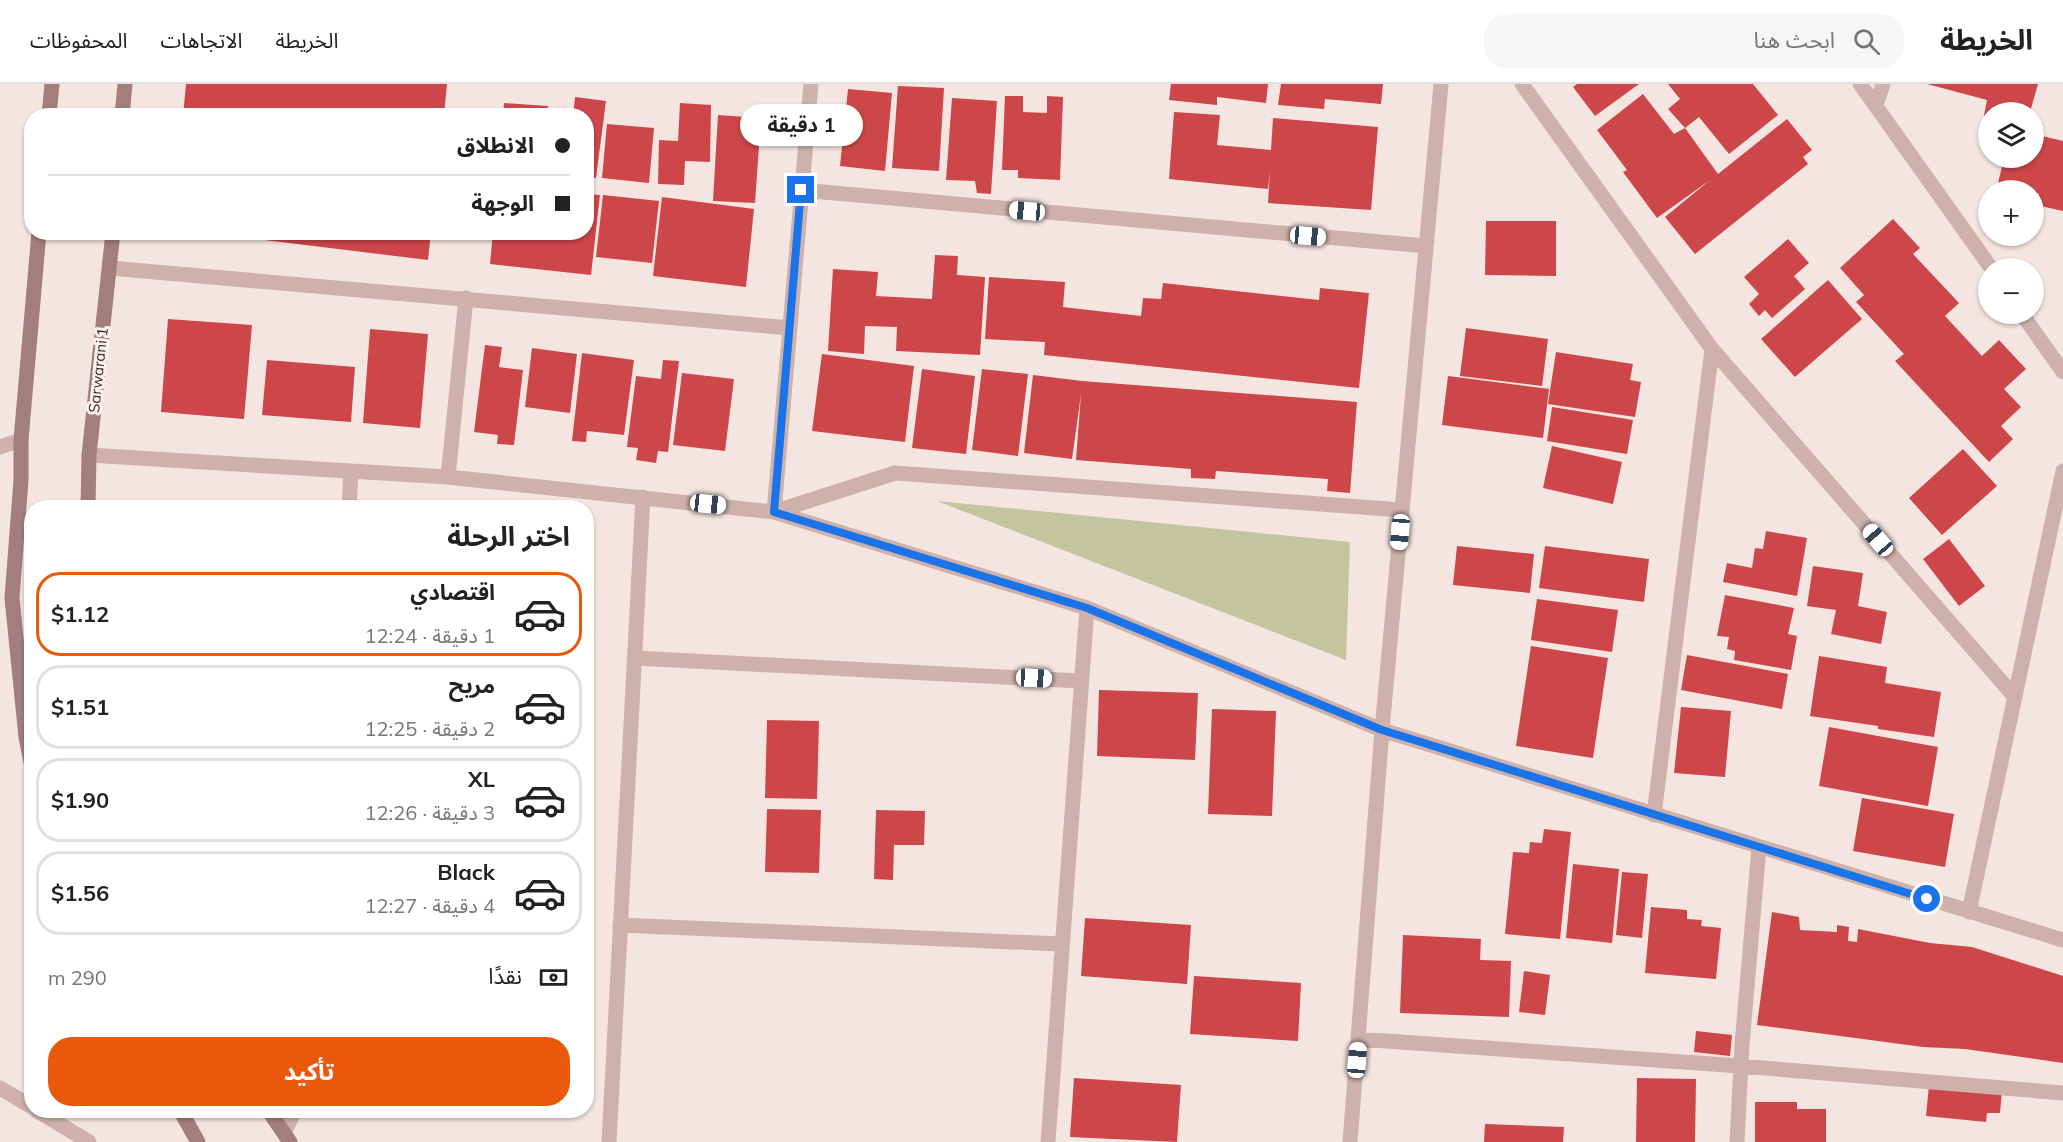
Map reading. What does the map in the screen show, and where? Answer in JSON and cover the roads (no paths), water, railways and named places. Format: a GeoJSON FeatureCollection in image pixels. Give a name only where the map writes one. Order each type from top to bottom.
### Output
{"type":"FeatureCollection","features":[{"type":"Feature","properties":{"kind":"main road"},"geometry":{"type":"LineString","coordinates":[[50,108],[52,84]]}},
{"type":"Feature","properties":{"kind":"main road"},"geometry":{"type":"LineString","coordinates":[[122,108],[124,84]]}},
{"type":"Feature","properties":{"kind":"main road"},"geometry":{"type":"LineString","coordinates":[[24,709],[12,598],[21,480],[21,440],[38,240]]}},
{"type":"Feature","properties":{"kind":"main road","name":"Sarwarani 1"},"geometry":{"type":"LineString","coordinates":[[88,500],[89,455],[112,240]]}},
{"type":"Feature","properties":{"kind":"main road"},"geometry":{"type":"LineString","coordinates":[[184,1118],[198,1142]]}},
{"type":"Feature","properties":{"kind":"main road"},"geometry":{"type":"LineString","coordinates":[[273,1118],[287,1138]]}},
{"type":"Feature","properties":{"kind":"street"},"geometry":{"type":"LineString","coordinates":[[774,512],[811,84]]}},
{"type":"Feature","properties":{"kind":"street"},"geometry":{"type":"LineString","coordinates":[[1350,1142],[1382,730],[1441,84]]}},
{"type":"Feature","properties":{"kind":"street"},"geometry":{"type":"LineString","coordinates":[[1522,84],[1712,349],[2014,696]]}},
{"type":"Feature","properties":{"kind":"street"},"geometry":{"type":"LineString","coordinates":[[1860,84],[1983,258]]}},
{"type":"Feature","properties":{"kind":"street"},"geometry":{"type":"LineString","coordinates":[[1876,105],[1883,84]]}},
{"type":"Feature","properties":{"kind":"street"},"geometry":{"type":"LineString","coordinates":[[801,190],[1426,246]]}},
{"type":"Feature","properties":{"kind":"street"},"geometry":{"type":"LineString","coordinates":[[110,268],[790,328]]}},
{"type":"Feature","properties":{"kind":"street"},"geometry":{"type":"LineString","coordinates":[[448,477],[466,298]]}},
{"type":"Feature","properties":{"kind":"street"},"geometry":{"type":"LineString","coordinates":[[2029,324],[2063,372]]}},
{"type":"Feature","properties":{"kind":"street"},"geometry":{"type":"LineString","coordinates":[[1654,815],[1712,349]]}},
{"type":"Feature","properties":{"kind":"street"},"geometry":{"type":"LineString","coordinates":[[0,447],[21,440]]}},
{"type":"Feature","properties":{"kind":"street"},"geometry":{"type":"LineString","coordinates":[[89,455],[448,477],[774,512],[1087,608],[1382,730],[2063,940]]}},
{"type":"Feature","properties":{"kind":"street"},"geometry":{"type":"LineString","coordinates":[[349,500],[351,471]]}},
{"type":"Feature","properties":{"kind":"street"},"geometry":{"type":"LineString","coordinates":[[1969,912],[2063,471]]}},
{"type":"Feature","properties":{"kind":"street"},"geometry":{"type":"LineString","coordinates":[[774,512],[895,473],[1402,510]]}},
{"type":"Feature","properties":{"kind":"street"},"geometry":{"type":"LineString","coordinates":[[609,1142],[643,497]]}},
{"type":"Feature","properties":{"kind":"street"},"geometry":{"type":"LineString","coordinates":[[1048,1142],[1087,608]]}},
{"type":"Feature","properties":{"kind":"street"},"geometry":{"type":"LineString","coordinates":[[635,658],[1081,681]]}},
{"type":"Feature","properties":{"kind":"street"},"geometry":{"type":"LineString","coordinates":[[1737,1142],[1740,1066],[1759,847]]}},
{"type":"Feature","properties":{"kind":"street"},"geometry":{"type":"LineString","coordinates":[[620,925],[1061,944]]}},
{"type":"Feature","properties":{"kind":"street"},"geometry":{"type":"LineString","coordinates":[[1358,1039],[1740,1066],[2063,1093]]}},
{"type":"Feature","properties":{"kind":"street"},"geometry":{"type":"LineString","coordinates":[[0,1088],[24,1102]]}},
{"type":"Feature","properties":{"kind":"street"},"geometry":{"type":"LineString","coordinates":[[49,1118],[89,1142]]}},
{"type":"Feature","properties":{"kind":"street"},"geometry":{"type":"LineString","coordinates":[[287,1138],[293,1118]]}}]}
